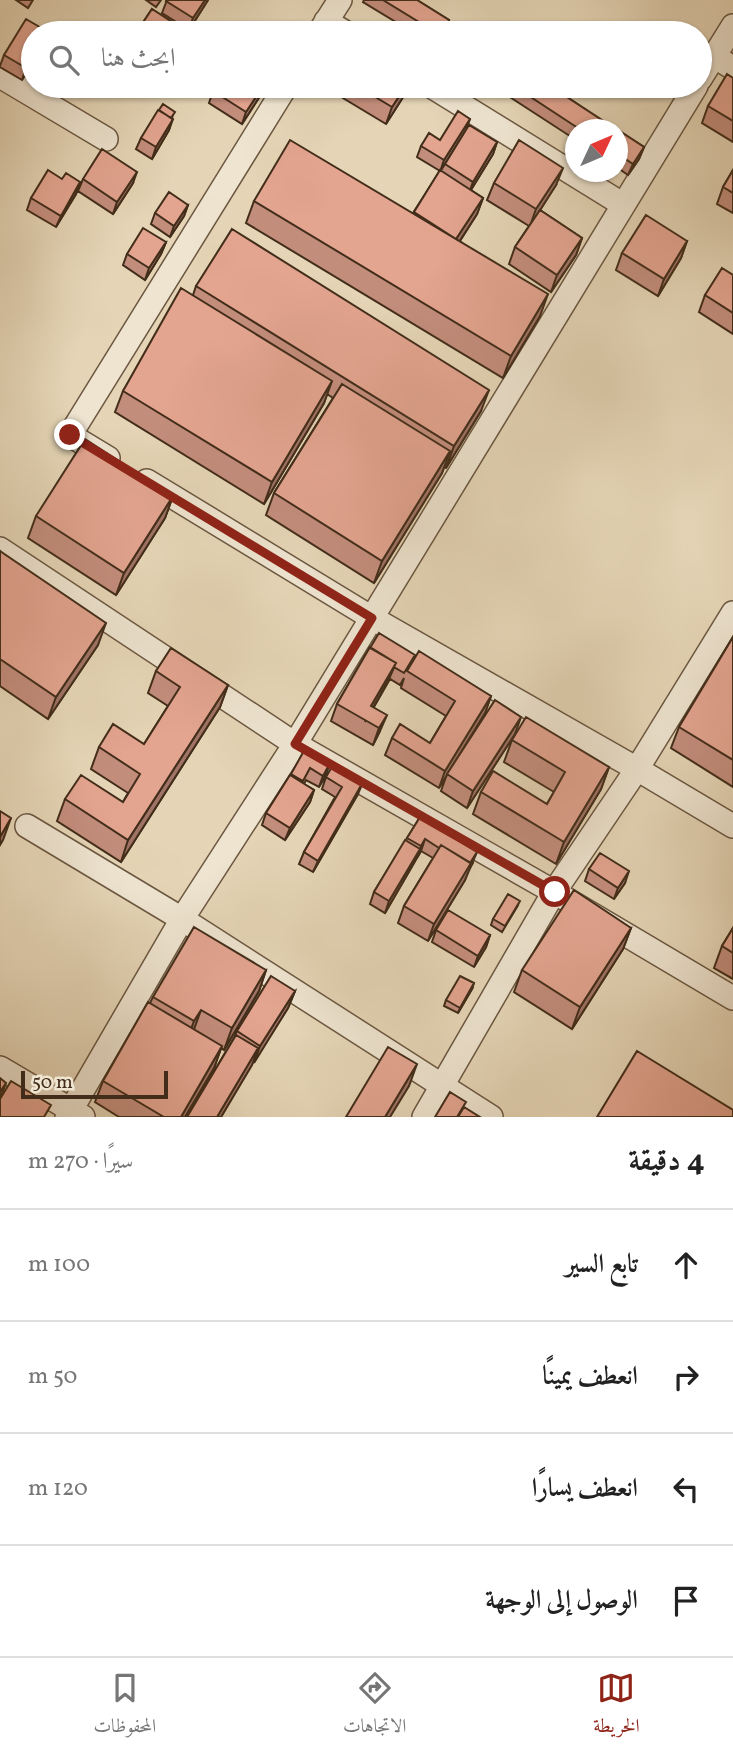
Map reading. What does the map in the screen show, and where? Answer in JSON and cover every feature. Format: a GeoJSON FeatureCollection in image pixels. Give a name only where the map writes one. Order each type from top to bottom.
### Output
{"type":"FeatureCollection","features":[{"type":"Feature","properties":{"kind":"street"},"geometry":{"type":"LineString","coordinates":[[326,21],[340,0]]}},
{"type":"Feature","properties":{"kind":"street"},"geometry":{"type":"LineString","coordinates":[[724,62],[733,26]]}},
{"type":"Feature","properties":{"kind":"street"},"geometry":{"type":"LineString","coordinates":[[0,76],[21,88]]}},
{"type":"Feature","properties":{"kind":"street"},"geometry":{"type":"LineString","coordinates":[[37,98],[106,139]]}},
{"type":"Feature","properties":{"kind":"street"},"geometry":{"type":"LineString","coordinates":[[279,98],[70,435],[372,618],[733,826]]}},
{"type":"Feature","properties":{"kind":"street"},"geometry":{"type":"LineString","coordinates":[[450,98],[622,204]]}},
{"type":"Feature","properties":{"kind":"street"},"geometry":{"type":"LineString","coordinates":[[0,1068],[74,1115],[182,919],[295,744],[688,98]]}},
{"type":"Feature","properties":{"kind":"street"},"geometry":{"type":"LineString","coordinates":[[0,549],[295,744],[555,892],[733,998]]}},
{"type":"Feature","properties":{"kind":"street"},"geometry":{"type":"LineString","coordinates":[[424,1117],[555,892],[637,769],[733,613]]}},
{"type":"Feature","properties":{"kind":"street"},"geometry":{"type":"LineString","coordinates":[[27,826],[182,919],[491,1117]]}},
{"type":"Feature","properties":{"kind":"building"},"geometry":{"type":"Polygon","coordinates":[[[167,0],[205,0],[193,18],[167,0]]]}},
{"type":"Feature","properties":{"kind":"building"},"geometry":{"type":"Polygon","coordinates":[[[383,0],[417,0],[449,20],[417,21],[383,0]]]}},
{"type":"Feature","properties":{"kind":"building"},"geometry":{"type":"Polygon","coordinates":[[[152,9],[170,21],[144,21],[152,9]]]}},
{"type":"Feature","properties":{"kind":"building"},"geometry":{"type":"Polygon","coordinates":[[[21,27],[21,65],[4,55],[21,27]]]}},
{"type":"Feature","properties":{"kind":"building"},"geometry":{"type":"Polygon","coordinates":[[[727,74],[733,78],[733,121],[708,106],[727,74]]]}},
{"type":"Feature","properties":{"kind":"building"},"geometry":{"type":"Polygon","coordinates":[[[224,98],[255,98],[246,112],[224,98]]]}},
{"type":"Feature","properties":{"kind":"building"},"geometry":{"type":"Polygon","coordinates":[[[377,98],[398,98],[392,107],[377,98]]]}},
{"type":"Feature","properties":{"kind":"building"},"geometry":{"type":"Polygon","coordinates":[[[532,98],[568,98],[600,119],[565,119],[532,98]]]}},
{"type":"Feature","properties":{"kind":"building"},"geometry":{"type":"Polygon","coordinates":[[[163,104],[175,112],[171,118],[159,110],[163,104]]]}},
{"type":"Feature","properties":{"kind":"building"},"geometry":{"type":"Polygon","coordinates":[[[158,110],[173,119],[156,147],[141,138],[158,110]]]}},
{"type":"Feature","properties":{"kind":"building"},"geometry":{"type":"Polygon","coordinates":[[[458,111],[470,119],[444,160],[421,146],[429,133],[440,140],[458,111]]]}},
{"type":"Feature","properties":{"kind":"building"},"geometry":{"type":"Polygon","coordinates":[[[469,125],[497,142],[473,182],[445,164],[469,125]]]}},
{"type":"Feature","properties":{"kind":"building"},"geometry":{"type":"Polygon","coordinates":[[[628,137],[644,147],[633,164],[628,161],[628,137]]]}},
{"type":"Feature","properties":{"kind":"building"},"geometry":{"type":"Polygon","coordinates":[[[290,140],[548,294],[511,356],[254,201],[290,140]]]}},
{"type":"Feature","properties":{"kind":"building"},"geometry":{"type":"Polygon","coordinates":[[[519,140],[563,168],[536,209],[494,183],[519,140]]]}},
{"type":"Feature","properties":{"kind":"building"},"geometry":{"type":"Polygon","coordinates":[[[102,149],[137,172],[117,202],[83,179],[102,149]]]}},
{"type":"Feature","properties":{"kind":"building"},"geometry":{"type":"Polygon","coordinates":[[[48,170],[62,179],[66,173],[80,182],[61,216],[31,198],[48,170]]]}},
{"type":"Feature","properties":{"kind":"building"},"geometry":{"type":"Polygon","coordinates":[[[440,170],[483,198],[456,239],[414,212],[440,170]]]}},
{"type":"Feature","properties":{"kind":"building"},"geometry":{"type":"Polygon","coordinates":[[[733,170],[733,193],[723,187],[733,170]]]}},
{"type":"Feature","properties":{"kind":"building"},"geometry":{"type":"Polygon","coordinates":[[[169,192],[188,205],[174,226],[155,213],[169,192]]]}},
{"type":"Feature","properties":{"kind":"building"},"geometry":{"type":"Polygon","coordinates":[[[540,210],[582,238],[557,275],[515,247],[540,210]]]}},
{"type":"Feature","properties":{"kind":"building"},"geometry":{"type":"Polygon","coordinates":[[[646,215],[687,241],[664,279],[622,253],[646,215]]]}},
{"type":"Feature","properties":{"kind":"building"},"geometry":{"type":"Polygon","coordinates":[[[143,228],[166,242],[149,268],[127,254],[143,228]]]}},
{"type":"Feature","properties":{"kind":"building"},"geometry":{"type":"Polygon","coordinates":[[[232,229],[489,390],[454,446],[196,286],[232,229]]]}},
{"type":"Feature","properties":{"kind":"building"},"geometry":{"type":"Polygon","coordinates":[[[722,268],[733,275],[733,313],[705,295],[722,268]]]}},
{"type":"Feature","properties":{"kind":"building"},"geometry":{"type":"Polygon","coordinates":[[[181,288],[332,381],[272,482],[123,391],[181,288]]]}},
{"type":"Feature","properties":{"kind":"building"},"geometry":{"type":"Polygon","coordinates":[[[342,384],[450,451],[382,561],[274,493],[342,384]]]}},
{"type":"Feature","properties":{"kind":"building"},"geometry":{"type":"Polygon","coordinates":[[[85,439],[173,496],[124,573],[36,516],[85,439]]]}},
{"type":"Feature","properties":{"kind":"building"},"geometry":{"type":"Polygon","coordinates":[[[0,551],[106,623],[56,697],[0,659],[0,551]]]}},
{"type":"Feature","properties":{"kind":"building"},"geometry":{"type":"Polygon","coordinates":[[[379,633],[415,655],[404,673],[394,667],[396,663],[370,648],[379,633]]]}},
{"type":"Feature","properties":{"kind":"building"},"geometry":{"type":"Polygon","coordinates":[[[733,637],[733,760],[679,727],[733,637]]]}},
{"type":"Feature","properties":{"kind":"building"},"geometry":{"type":"Polygon","coordinates":[[[370,647],[396,663],[371,706],[387,715],[379,728],[337,704],[370,647]]]}},
{"type":"Feature","properties":{"kind":"building"},"geometry":{"type":"Polygon","coordinates":[[[171,648],[228,685],[128,840],[65,799],[81,775],[123,802],[140,774],[99,747],[113,724],[144,744],[180,687],[156,671],[171,648]]]}},
{"type":"Feature","properties":{"kind":"building"},"geometry":{"type":"Polygon","coordinates":[[[419,651],[491,696],[445,771],[392,738],[400,724],[430,743],[455,701],[407,671],[419,651]]]}},
{"type":"Feature","properties":{"kind":"building"},"geometry":{"type":"Polygon","coordinates":[[[495,700],[521,717],[473,791],[447,774],[495,700]]]}},
{"type":"Feature","properties":{"kind":"building"},"geometry":{"type":"Polygon","coordinates":[[[526,717],[609,767],[564,842],[481,792],[493,771],[547,804],[565,772],[512,740],[526,717]]]}},
{"type":"Feature","properties":{"kind":"building"},"geometry":{"type":"Polygon","coordinates":[[[305,749],[330,763],[323,776],[310,768],[303,781],[291,774],[305,749]]]}},
{"type":"Feature","properties":{"kind":"building"},"geometry":{"type":"Polygon","coordinates":[[[333,765],[363,782],[318,861],[304,852],[342,787],[326,777],[333,765]]]}},
{"type":"Feature","properties":{"kind":"building"},"geometry":{"type":"Polygon","coordinates":[[[290,775],[314,790],[290,828],[266,813],[290,775]]]}},
{"type":"Feature","properties":{"kind":"building"},"geometry":{"type":"Polygon","coordinates":[[[0,811],[11,818],[0,837],[0,811]]]}},
{"type":"Feature","properties":{"kind":"building"},"geometry":{"type":"Polygon","coordinates":[[[420,817],[477,852],[470,863],[441,845],[439,848],[425,839],[421,846],[407,838],[420,817]]]}},
{"type":"Feature","properties":{"kind":"building"},"geometry":{"type":"Polygon","coordinates":[[[405,840],[420,849],[389,901],[374,892],[405,840]]]}},
{"type":"Feature","properties":{"kind":"building"},"geometry":{"type":"Polygon","coordinates":[[[441,845],[471,863],[434,924],[404,906],[441,845]]]}},
{"type":"Feature","properties":{"kind":"building"},"geometry":{"type":"Polygon","coordinates":[[[600,853],[629,871],[618,888],[589,869],[600,853]]]}},
{"type":"Feature","properties":{"kind":"building"},"geometry":{"type":"Polygon","coordinates":[[[574,890],[631,928],[580,1007],[522,970],[574,890]]]}},
{"type":"Feature","properties":{"kind":"building"},"geometry":{"type":"Polygon","coordinates":[[[508,894],[520,901],[505,926],[493,919],[508,894]]]}},
{"type":"Feature","properties":{"kind":"building"},"geometry":{"type":"Polygon","coordinates":[[[448,910],[490,935],[478,956],[436,930],[448,910]]]}},
{"type":"Feature","properties":{"kind":"building"},"geometry":{"type":"Polygon","coordinates":[[[194,927],[266,970],[232,1028],[201,1010],[194,1021],[153,997],[194,927]]]}},
{"type":"Feature","properties":{"kind":"building"},"geometry":{"type":"Polygon","coordinates":[[[733,928],[733,953],[722,946],[733,928]]]}},
{"type":"Feature","properties":{"kind":"building"},"geometry":{"type":"Polygon","coordinates":[[[271,976],[295,991],[260,1046],[237,1031],[271,976]]]}},
{"type":"Feature","properties":{"kind":"building"},"geometry":{"type":"Polygon","coordinates":[[[460,976],[474,983],[460,1008],[446,1000],[460,976]]]}},
{"type":"Feature","properties":{"kind":"building"},"geometry":{"type":"Polygon","coordinates":[[[148,1002],[222,1046],[181,1117],[164,1117],[103,1081],[148,1002]]]}},
{"type":"Feature","properties":{"kind":"building"},"geometry":{"type":"Polygon","coordinates":[[[236,1035],[258,1048],[217,1117],[187,1117],[236,1035]]]}},
{"type":"Feature","properties":{"kind":"building"},"geometry":{"type":"Polygon","coordinates":[[[388,1047],[417,1064],[385,1117],[346,1117],[388,1047]]]}},
{"type":"Feature","properties":{"kind":"building"},"geometry":{"type":"Polygon","coordinates":[[[637,1051],[733,1110],[733,1117],[597,1117],[637,1051]]]}},
{"type":"Feature","properties":{"kind":"building"},"geometry":{"type":"Polygon","coordinates":[[[0,1078],[6,1083],[0,1092],[0,1078]]]}},
{"type":"Feature","properties":{"kind":"building"},"geometry":{"type":"Polygon","coordinates":[[[11,1081],[51,1105],[44,1117],[0,1117],[0,1099],[11,1081]]]}},
{"type":"Feature","properties":{"kind":"building"},"geometry":{"type":"Polygon","coordinates":[[[450,1092],[466,1102],[457,1117],[435,1117],[450,1092]]]}},
{"type":"Feature","properties":{"kind":"building"},"geometry":{"type":"Polygon","coordinates":[[[464,1107],[480,1117],[458,1117],[464,1107]]]}},
{"type":"Feature","properties":{"kind":"route"},"geometry":{"type":"LineString","coordinates":[[70,435],[372,618],[295,744],[555,892]]}}]}
